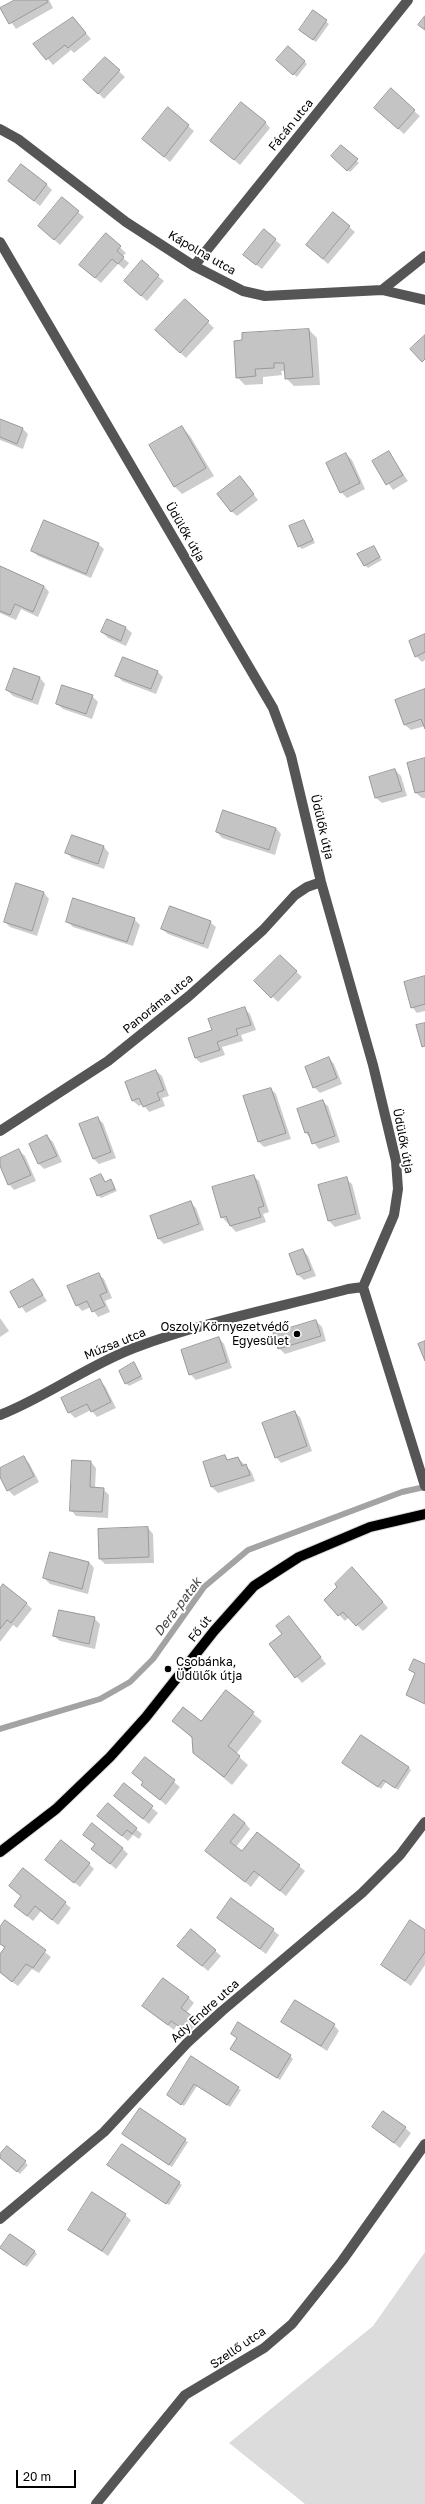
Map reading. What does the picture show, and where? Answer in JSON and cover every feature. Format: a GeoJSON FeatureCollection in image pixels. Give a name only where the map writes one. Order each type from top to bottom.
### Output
{"type":"FeatureCollection","features":[{"type":"Feature","properties":{"kind":"main road","name":"Fő út"},"geometry":{"type":"LineString","coordinates":[[0,1852],[56,1809],[110,1757],[146,1717],[214,1631],[254,1586],[299,1557],[370,1527],[425,1514]]}},
{"type":"Feature","properties":{"kind":"street","name":"Fácán utca"},"geometry":{"type":"LineString","coordinates":[[194,266],[408,0]]}},
{"type":"Feature","properties":{"kind":"street","name":"Kápolna utca"},"geometry":{"type":"LineString","coordinates":[[0,129],[18,139],[126,222],[194,266],[243,291],[266,296],[382,290],[425,300]]}},
{"type":"Feature","properties":{"kind":"street","name":"Üdülők útja"},"geometry":{"type":"LineString","coordinates":[[0,242],[273,708],[291,756],[321,882],[373,1064],[396,1161],[398,1189],[394,1215],[371,1265],[363,1287]]}},
{"type":"Feature","properties":{"kind":"street"},"geometry":{"type":"LineString","coordinates":[[382,290],[425,256]]}},
{"type":"Feature","properties":{"kind":"street","name":"Panoráma utca"},"geometry":{"type":"LineString","coordinates":[[0,1131],[108,1061],[190,996],[263,930],[296,895],[307,887],[321,882]]}},
{"type":"Feature","properties":{"kind":"street"},"geometry":{"type":"LineString","coordinates":[[363,1287],[419,1472],[425,1486]]}},
{"type":"Feature","properties":{"kind":"street","name":"Múzsa utca"},"geometry":{"type":"LineString","coordinates":[[0,1415],[69,1378],[133,1348],[216,1322],[348,1289],[363,1287]]}},
{"type":"Feature","properties":{"kind":"street","name":"Ady Endre utca"},"geometry":{"type":"LineString","coordinates":[[0,2219],[104,2132],[187,2044],[222,2011],[362,1893],[400,1855],[425,1822]]}},
{"type":"Feature","properties":{"kind":"street","name":"Szellő utca"},"geometry":{"type":"LineString","coordinates":[[96,2504],[185,2395],[264,2348],[292,2324],[342,2261],[425,2144]]}},
{"type":"Feature","properties":{"kind":"shaded area"},"geometry":{"type":"Polygon","coordinates":[[[425,2252],[425,2504],[305,2504],[229,2443],[373,2326],[425,2252]]]}},
{"type":"Feature","properties":{"kind":"building"},"geometry":{"type":"Polygon","coordinates":[[[15,0],[47,0],[48,2],[9,24],[0,8],[15,0]]]}},
{"type":"Feature","properties":{"kind":"building"},"geometry":{"type":"Polygon","coordinates":[[[313,10],[327,20],[313,40],[299,30],[313,10]]]}},
{"type":"Feature","properties":{"kind":"building"},"geometry":{"type":"Polygon","coordinates":[[[425,16],[425,30],[418,25],[425,16]]]}},
{"type":"Feature","properties":{"kind":"building"},"geometry":{"type":"Polygon","coordinates":[[[73,17],[86,33],[68,48],[65,45],[46,60],[33,44],[73,17]]]}},
{"type":"Feature","properties":{"kind":"building"},"geometry":{"type":"Polygon","coordinates":[[[288,46],[305,61],[293,75],[276,60],[288,46]]]}},
{"type":"Feature","properties":{"kind":"building"},"geometry":{"type":"Polygon","coordinates":[[[105,57],[120,70],[98,94],[83,80],[105,57]]]}},
{"type":"Feature","properties":{"kind":"building"},"geometry":{"type":"Polygon","coordinates":[[[391,88],[415,110],[398,129],[374,108],[391,88]]]}},
{"type":"Feature","properties":{"kind":"building"},"geometry":{"type":"Polygon","coordinates":[[[241,102],[266,122],[234,160],[210,141],[241,102]]]}},
{"type":"Feature","properties":{"kind":"building"},"geometry":{"type":"Polygon","coordinates":[[[168,107],[189,125],[164,157],[142,139],[168,107]]]}},
{"type":"Feature","properties":{"kind":"building"},"geometry":{"type":"Polygon","coordinates":[[[341,145],[358,159],[347,171],[331,156],[341,145]]]}},
{"type":"Feature","properties":{"kind":"building"},"geometry":{"type":"Polygon","coordinates":[[[21,164],[47,184],[34,201],[8,181],[21,164]]]}},
{"type":"Feature","properties":{"kind":"building"},"geometry":{"type":"Polygon","coordinates":[[[62,197],[79,211],[54,240],[38,226],[62,197]]]}},
{"type":"Feature","properties":{"kind":"building"},"geometry":{"type":"Polygon","coordinates":[[[333,212],[350,226],[323,259],[306,245],[333,212]]]}},
{"type":"Feature","properties":{"kind":"building"},"geometry":{"type":"Polygon","coordinates":[[[264,229],[276,239],[256,265],[243,255],[264,229]]]}},
{"type":"Feature","properties":{"kind":"building"},"geometry":{"type":"Polygon","coordinates":[[[106,233],[121,246],[117,251],[124,257],[118,264],[112,259],[95,278],[79,265],[106,233]]]}},
{"type":"Feature","properties":{"kind":"building"},"geometry":{"type":"Polygon","coordinates":[[[142,260],[159,275],[141,296],[124,281],[142,260]]]}},
{"type":"Feature","properties":{"kind":"building"},"geometry":{"type":"Polygon","coordinates":[[[185,299],[209,321],[180,353],[155,330],[185,299]]]}},
{"type":"Feature","properties":{"kind":"building"},"geometry":{"type":"Polygon","coordinates":[[[309,329],[313,377],[285,379],[284,363],[274,363],[274,368],[255,369],[256,376],[236,378],[234,341],[242,340],[242,333],[309,329]]]}},
{"type":"Feature","properties":{"kind":"building"},"geometry":{"type":"Polygon","coordinates":[[[425,335],[425,359],[422,362],[410,349],[425,335]]]}},
{"type":"Feature","properties":{"kind":"building"},"geometry":{"type":"Polygon","coordinates":[[[0,419],[23,428],[17,444],[0,437],[0,419]]]}},
{"type":"Feature","properties":{"kind":"building"},"geometry":{"type":"Polygon","coordinates":[[[182,426],[206,468],[174,487],[149,445],[182,426]]]}},
{"type":"Feature","properties":{"kind":"building"},"geometry":{"type":"Polygon","coordinates":[[[389,451],[403,475],[386,485],[372,461],[389,451]]]}},
{"type":"Feature","properties":{"kind":"building"},"geometry":{"type":"Polygon","coordinates":[[[346,453],[360,483],[340,493],[326,463],[346,453]]]}},
{"type":"Feature","properties":{"kind":"building"},"geometry":{"type":"Polygon","coordinates":[[[240,476],[254,494],[231,512],[217,494],[240,476]]]}},
{"type":"Feature","properties":{"kind":"building"},"geometry":{"type":"Polygon","coordinates":[[[44,520],[99,543],[86,574],[31,551],[44,520]]]}},
{"type":"Feature","properties":{"kind":"building"},"geometry":{"type":"Polygon","coordinates":[[[304,520],[313,540],[298,547],[289,526],[304,520]]]}},
{"type":"Feature","properties":{"kind":"building"},"geometry":{"type":"Polygon","coordinates":[[[374,546],[380,557],[364,566],[357,554],[374,546]]]}},
{"type":"Feature","properties":{"kind":"building"},"geometry":{"type":"Polygon","coordinates":[[[0,566],[44,586],[33,612],[15,604],[10,615],[0,611],[0,566]]]}},
{"type":"Feature","properties":{"kind":"building"},"geometry":{"type":"Polygon","coordinates":[[[107,619],[126,627],[121,641],[101,632],[107,619]]]}},
{"type":"Feature","properties":{"kind":"building"},"geometry":{"type":"Polygon","coordinates":[[[425,634],[425,652],[415,657],[409,641],[425,634]]]}},
{"type":"Feature","properties":{"kind":"building"},"geometry":{"type":"Polygon","coordinates":[[[123,657],[158,671],[151,689],[115,676],[123,657]]]}},
{"type":"Feature","properties":{"kind":"building"},"geometry":{"type":"Polygon","coordinates":[[[14,668],[40,677],[32,700],[6,690],[14,668]]]}},
{"type":"Feature","properties":{"kind":"building"},"geometry":{"type":"Polygon","coordinates":[[[62,685],[93,695],[86,714],[56,704],[62,685]]]}},
{"type":"Feature","properties":{"kind":"building"},"geometry":{"type":"Polygon","coordinates":[[[425,689],[425,729],[421,719],[404,725],[395,700],[425,689]]]}},
{"type":"Feature","properties":{"kind":"building"},"geometry":{"type":"Polygon","coordinates":[[[425,758],[425,791],[415,793],[407,763],[425,758]]]}},
{"type":"Feature","properties":{"kind":"building"},"geometry":{"type":"Polygon","coordinates":[[[395,769],[402,791],[375,798],[369,777],[395,769]]]}},
{"type":"Feature","properties":{"kind":"building"},"geometry":{"type":"Polygon","coordinates":[[[223,810],[276,828],[269,850],[216,832],[223,810]]]}},
{"type":"Feature","properties":{"kind":"building"},"geometry":{"type":"Polygon","coordinates":[[[72,835],[104,846],[98,864],[65,853],[72,835]]]}},
{"type":"Feature","properties":{"kind":"building"},"geometry":{"type":"Polygon","coordinates":[[[16,883],[44,892],[32,931],[4,922],[16,883]]]}},
{"type":"Feature","properties":{"kind":"building"},"geometry":{"type":"Polygon","coordinates":[[[73,898],[135,918],[127,942],[66,922],[73,898]]]}},
{"type":"Feature","properties":{"kind":"building"},"geometry":{"type":"Polygon","coordinates":[[[170,906],[211,921],[203,944],[161,929],[170,906]]]}},
{"type":"Feature","properties":{"kind":"building"},"geometry":{"type":"Polygon","coordinates":[[[280,955],[297,971],[271,998],[254,981],[280,955]]]}},
{"type":"Feature","properties":{"kind":"building"},"geometry":{"type":"Polygon","coordinates":[[[425,976],[425,1004],[411,1008],[404,982],[425,976]]]}},
{"type":"Feature","properties":{"kind":"building"},"geometry":{"type":"Polygon","coordinates":[[[245,1007],[251,1025],[236,1029],[238,1035],[217,1042],[220,1050],[195,1058],[188,1038],[212,1030],[208,1019],[245,1007]]]}},
{"type":"Feature","properties":{"kind":"building"},"geometry":{"type":"Polygon","coordinates":[[[425,1023],[425,1046],[422,1047],[416,1025],[425,1023]]]}},
{"type":"Feature","properties":{"kind":"building"},"geometry":{"type":"Polygon","coordinates":[[[329,1057],[337,1078],[313,1088],[305,1067],[329,1057]]]}},
{"type":"Feature","properties":{"kind":"building"},"geometry":{"type":"Polygon","coordinates":[[[156,1070],[164,1090],[157,1093],[160,1100],[143,1107],[139,1098],[132,1101],[125,1082],[156,1070]]]}},
{"type":"Feature","properties":{"kind":"building"},"geometry":{"type":"Polygon","coordinates":[[[271,1088],[286,1133],[258,1142],[243,1096],[271,1088]]]}},
{"type":"Feature","properties":{"kind":"building"},"geometry":{"type":"Polygon","coordinates":[[[323,1100],[335,1136],[312,1144],[308,1132],[305,1133],[297,1109],[323,1100]]]}},
{"type":"Feature","properties":{"kind":"building"},"geometry":{"type":"Polygon","coordinates":[[[98,1117],[111,1152],[93,1159],[79,1124],[98,1117]]]}},
{"type":"Feature","properties":{"kind":"building"},"geometry":{"type":"Polygon","coordinates":[[[47,1135],[57,1156],[38,1164],[29,1144],[47,1135]]]}},
{"type":"Feature","properties":{"kind":"building"},"geometry":{"type":"Polygon","coordinates":[[[19,1149],[31,1175],[8,1185],[0,1166],[0,1158],[19,1149]]]}},
{"type":"Feature","properties":{"kind":"building"},"geometry":{"type":"Polygon","coordinates":[[[101,1174],[105,1182],[111,1179],[115,1189],[97,1196],[90,1179],[101,1174]]]}},
{"type":"Feature","properties":{"kind":"building"},"geometry":{"type":"Polygon","coordinates":[[[254,1175],[264,1206],[258,1208],[261,1217],[230,1226],[226,1216],[221,1218],[212,1187],[254,1175]]]}},
{"type":"Feature","properties":{"kind":"building"},"geometry":{"type":"Polygon","coordinates":[[[347,1177],[356,1214],[328,1221],[318,1185],[347,1177]]]}},
{"type":"Feature","properties":{"kind":"building"},"geometry":{"type":"Polygon","coordinates":[[[191,1201],[199,1224],[158,1239],[150,1216],[191,1201]]]}},
{"type":"Feature","properties":{"kind":"building"},"geometry":{"type":"Polygon","coordinates":[[[303,1249],[311,1270],[297,1275],[289,1254],[303,1249]]]}},
{"type":"Feature","properties":{"kind":"building"},"geometry":{"type":"Polygon","coordinates":[[[99,1273],[107,1292],[100,1295],[105,1306],[92,1312],[87,1301],[76,1306],[67,1286],[99,1273]]]}},
{"type":"Feature","properties":{"kind":"building"},"geometry":{"type":"Polygon","coordinates":[[[33,1279],[43,1295],[19,1308],[10,1292],[33,1279]]]}},
{"type":"Feature","properties":{"kind":"building","name":"Oszoly Környezetvédő Egyesület"},"geometry":{"type":"Polygon","coordinates":[[[316,1320],[321,1336],[278,1349],[273,1333],[316,1320]]]}},
{"type":"Feature","properties":{"kind":"building"},"geometry":{"type":"Polygon","coordinates":[[[219,1337],[227,1362],[189,1375],[181,1350],[219,1337]]]}},
{"type":"Feature","properties":{"kind":"building"},"geometry":{"type":"Polygon","coordinates":[[[425,1341],[425,1361],[418,1344],[425,1341]]]}},
{"type":"Feature","properties":{"kind":"building"},"geometry":{"type":"Polygon","coordinates":[[[134,1362],[141,1376],[125,1384],[119,1371],[134,1362]]]}},
{"type":"Feature","properties":{"kind":"building"},"geometry":{"type":"Polygon","coordinates":[[[100,1379],[111,1402],[91,1412],[87,1404],[68,1413],[61,1398],[100,1379]]]}},
{"type":"Feature","properties":{"kind":"building"},"geometry":{"type":"Polygon","coordinates":[[[295,1411],[307,1446],[275,1458],[262,1423],[295,1411]]]}},
{"type":"Feature","properties":{"kind":"building"},"geometry":{"type":"Polygon","coordinates":[[[225,1455],[227,1460],[238,1457],[242,1466],[246,1464],[250,1475],[211,1487],[203,1462],[225,1455]]]}},
{"type":"Feature","properties":{"kind":"building"},"geometry":{"type":"Polygon","coordinates":[[[24,1456],[34,1476],[7,1491],[0,1477],[0,1468],[24,1456]]]}},
{"type":"Feature","properties":{"kind":"building"},"geometry":{"type":"Polygon","coordinates":[[[72,1460],[91,1461],[90,1487],[104,1488],[102,1512],[70,1511],[72,1460]]]}},
{"type":"Feature","properties":{"kind":"building"},"geometry":{"type":"Polygon","coordinates":[[[148,1527],[149,1557],[99,1559],[98,1529],[148,1527]]]}},
{"type":"Feature","properties":{"kind":"building"},"geometry":{"type":"Polygon","coordinates":[[[50,1552],[89,1562],[82,1589],[43,1578],[50,1552]]]}},
{"type":"Feature","properties":{"kind":"building"},"geometry":{"type":"Polygon","coordinates":[[[352,1567],[383,1602],[356,1626],[343,1612],[338,1616],[324,1600],[337,1587],[335,1584],[352,1567]]]}},
{"type":"Feature","properties":{"kind":"building"},"geometry":{"type":"Polygon","coordinates":[[[3,1584],[27,1603],[11,1623],[7,1620],[0,1629],[0,1589],[3,1584]]]}},
{"type":"Feature","properties":{"kind":"building"},"geometry":{"type":"Polygon","coordinates":[[[59,1610],[95,1617],[89,1644],[53,1636],[59,1610]]]}},
{"type":"Feature","properties":{"kind":"building"},"geometry":{"type":"Polygon","coordinates":[[[289,1616],[321,1657],[295,1678],[269,1644],[282,1634],[276,1626],[289,1616]]]}},
{"type":"Feature","properties":{"kind":"building"},"geometry":{"type":"Polygon","coordinates":[[[414,1659],[425,1664],[425,1704],[406,1695],[415,1673],[409,1670],[414,1659]]]}},
{"type":"Feature","properties":{"kind":"building"},"geometry":{"type":"Polygon","coordinates":[[[226,1690],[254,1712],[228,1746],[240,1756],[224,1777],[193,1753],[192,1737],[172,1721],[183,1707],[201,1721],[226,1690]]]}},
{"type":"Feature","properties":{"kind":"building"},"geometry":{"type":"Polygon","coordinates":[[[361,1735],[409,1767],[395,1788],[383,1780],[378,1787],[342,1763],[361,1735]]]}},
{"type":"Feature","properties":{"kind":"building"},"geometry":{"type":"Polygon","coordinates":[[[145,1757],[175,1780],[160,1800],[141,1785],[143,1782],[132,1773],[145,1757]]]}},
{"type":"Feature","properties":{"kind":"building"},"geometry":{"type":"Polygon","coordinates":[[[124,1783],[153,1806],[143,1819],[114,1796],[124,1783]]]}},
{"type":"Feature","properties":{"kind":"building"},"geometry":{"type":"Polygon","coordinates":[[[108,1803],[137,1828],[132,1834],[127,1830],[122,1836],[97,1816],[108,1803]]]}},
{"type":"Feature","properties":{"kind":"building"},"geometry":{"type":"Polygon","coordinates":[[[234,1814],[245,1823],[230,1842],[242,1851],[257,1832],[300,1865],[280,1891],[254,1871],[245,1882],[205,1851],[234,1814]]]}},
{"type":"Feature","properties":{"kind":"building"},"geometry":{"type":"Polygon","coordinates":[[[92,1823],[123,1848],[110,1864],[91,1849],[95,1844],[83,1835],[92,1823]]]}},
{"type":"Feature","properties":{"kind":"building"},"geometry":{"type":"Polygon","coordinates":[[[61,1840],[90,1863],[74,1883],[45,1860],[61,1840]]]}},
{"type":"Feature","properties":{"kind":"building"},"geometry":{"type":"Polygon","coordinates":[[[23,1868],[66,1902],[52,1920],[35,1906],[27,1916],[14,1906],[21,1896],[9,1886],[23,1868]]]}},
{"type":"Feature","properties":{"kind":"building"},"geometry":{"type":"Polygon","coordinates":[[[231,1898],[274,1929],[260,1949],[217,1918],[231,1898]]]}},
{"type":"Feature","properties":{"kind":"building"},"geometry":{"type":"Polygon","coordinates":[[[5,1920],[46,1950],[33,1968],[26,1964],[12,1982],[0,1972],[0,1954],[5,1947],[0,1944],[0,1927],[5,1920]]]}},
{"type":"Feature","properties":{"kind":"building"},"geometry":{"type":"Polygon","coordinates":[[[410,1920],[425,1930],[425,1952],[405,1981],[381,1965],[410,1920]]]}},
{"type":"Feature","properties":{"kind":"building"},"geometry":{"type":"Polygon","coordinates":[[[191,1929],[216,1950],[202,1966],[177,1946],[191,1929]]]}},
{"type":"Feature","properties":{"kind":"building"},"geometry":{"type":"Polygon","coordinates":[[[163,1978],[189,1997],[181,2008],[192,2016],[183,2029],[171,2021],[168,2025],[142,2006],[163,1978]]]}},
{"type":"Feature","properties":{"kind":"building"},"geometry":{"type":"Polygon","coordinates":[[[295,2000],[335,2024],[321,2046],[281,2022],[295,2000]]]}},
{"type":"Feature","properties":{"kind":"building"},"geometry":{"type":"Polygon","coordinates":[[[238,2022],[291,2055],[277,2078],[230,2049],[237,2038],[231,2034],[238,2022]]]}},
{"type":"Feature","properties":{"kind":"building"},"geometry":{"type":"Polygon","coordinates":[[[191,2056],[239,2087],[227,2105],[194,2084],[181,2105],[167,2095],[191,2056]]]}},
{"type":"Feature","properties":{"kind":"building"},"geometry":{"type":"Polygon","coordinates":[[[140,2108],[186,2139],[169,2165],[122,2134],[140,2108]]]}},
{"type":"Feature","properties":{"kind":"building"},"geometry":{"type":"Polygon","coordinates":[[[383,2111],[406,2127],[394,2143],[372,2127],[383,2111]]]}},
{"type":"Feature","properties":{"kind":"building"},"geometry":{"type":"Polygon","coordinates":[[[122,2144],[180,2182],[166,2204],[107,2165],[122,2144]]]}},
{"type":"Feature","properties":{"kind":"building"},"geometry":{"type":"Polygon","coordinates":[[[7,2146],[26,2161],[17,2172],[0,2158],[0,2154],[7,2146]]]}},
{"type":"Feature","properties":{"kind":"building"},"geometry":{"type":"Polygon","coordinates":[[[92,2192],[126,2214],[102,2251],[68,2230],[92,2192]]]}},
{"type":"Feature","properties":{"kind":"building"},"geometry":{"type":"Polygon","coordinates":[[[10,2234],[35,2251],[24,2265],[0,2248],[10,2234]]]}},
{"type":"Feature","properties":{"kind":"waterway","name":"Dera-patak"},"geometry":{"type":"LineString","coordinates":[[0,1729],[100,1699],[130,1682],[153,1659],[204,1587],[248,1550],[402,1492],[425,1487]]}},
{"type":"Feature","properties":{"kind":"place","name":"Oszoly Környezetvédő Egyesület"},"geometry":{"type":"Point","coordinates":[297,1334]}},
{"type":"Feature","properties":{"kind":"place","name":"Csobánka, Üdülők útja"},"geometry":{"type":"Point","coordinates":[168,1669]}}]}
